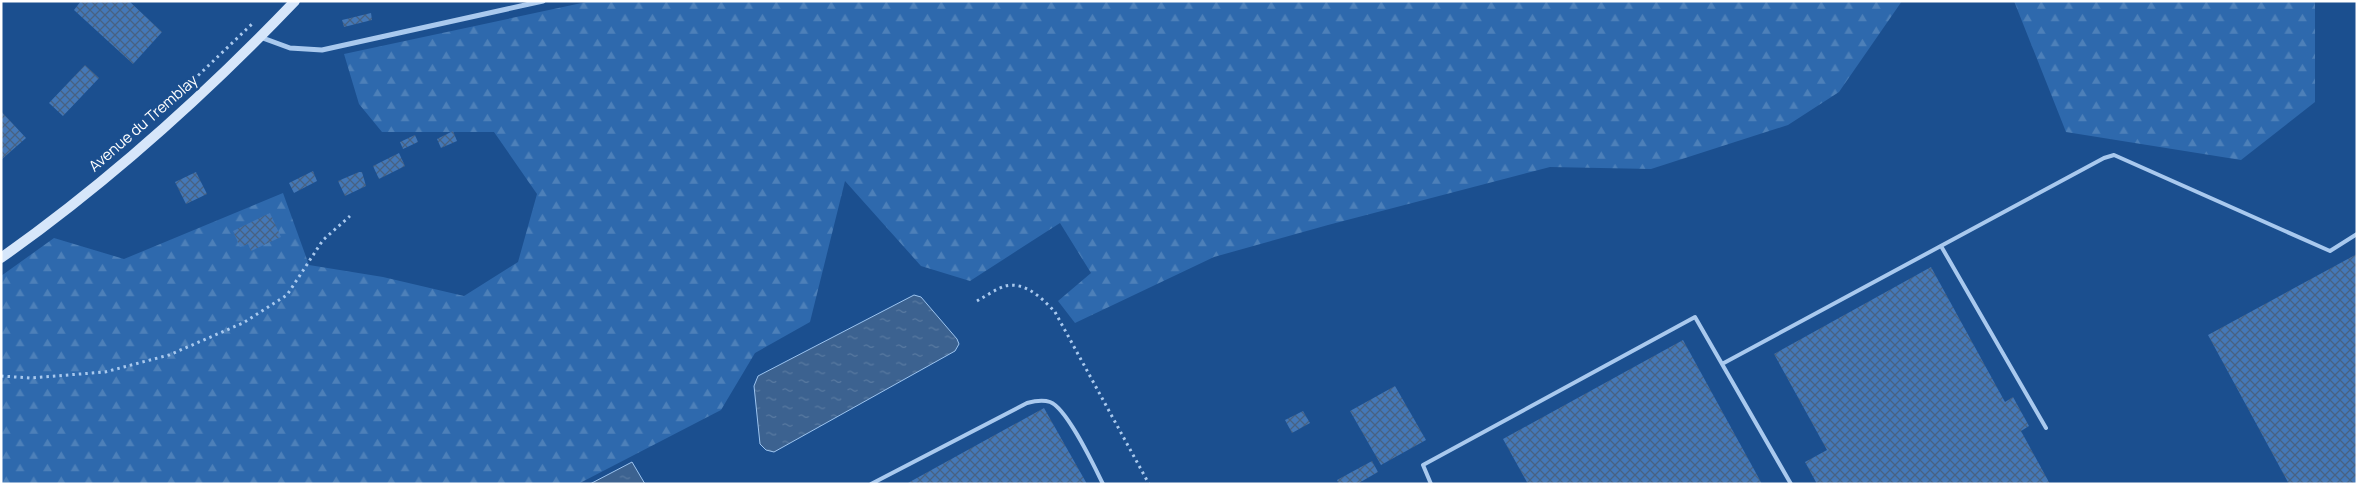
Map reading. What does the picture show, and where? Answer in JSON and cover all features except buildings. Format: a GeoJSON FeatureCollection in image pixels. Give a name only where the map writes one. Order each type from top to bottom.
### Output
{"type":"FeatureCollection","features":[{"type":"Feature","properties":{"kind":"main road","name":"Avenue du Tremblay"},"geometry":{"type":"LineString","coordinates":[[1,258],[64,211],[128,158],[260,37],[295,1]]}},
{"type":"Feature","properties":{"kind":"street"},"geometry":{"type":"LineString","coordinates":[[260,37],[300,50],[327,49],[543,1]]}},
{"type":"Feature","properties":{"kind":"lane"},"geometry":{"type":"LineString","coordinates":[[1722,364],[2104,158],[2114,155],[2330,251],[2357,234]]}},
{"type":"Feature","properties":{"kind":"lane"},"geometry":{"type":"LineString","coordinates":[[1942,246],[2046,428]]}},
{"type":"Feature","properties":{"kind":"lane"},"geometry":{"type":"LineString","coordinates":[[1431,484],[1422,465],[1695,317],[1791,484]]}},
{"type":"Feature","properties":{"kind":"lane"},"geometry":{"type":"LineString","coordinates":[[871,484],[1027,403],[1039,400],[1051,402],[1063,410],[1103,484]]}},
{"type":"Feature","properties":{"kind":"path"},"geometry":{"type":"LineString","coordinates":[[183,90],[261,15]]}},
{"type":"Feature","properties":{"kind":"path"},"geometry":{"type":"LineString","coordinates":[[1,376],[30,378],[105,372],[169,355],[243,323],[287,294],[323,240],[350,216]]}},
{"type":"Feature","properties":{"kind":"path"},"geometry":{"type":"LineString","coordinates":[[977,301],[1006,286],[1024,288],[1041,296],[1055,312],[1150,484]]}},
{"type":"Feature","properties":{"kind":"green space"},"geometry":{"type":"Polygon","coordinates":[[[591,1],[1902,1],[1839,92],[1788,125],[1651,169],[1550,167],[1328,225],[1214,257],[1075,323],[1058,301],[1091,273],[1060,223],[970,281],[921,266],[845,181],[810,322],[755,353],[721,410],[578,484],[1,484],[1,276],[54,238],[124,259],[283,193],[309,265],[383,277],[464,296],[518,262],[537,194],[494,132],[382,132],[359,104],[344,54],[591,1]]]}},
{"type":"Feature","properties":{"kind":"green space"},"geometry":{"type":"Polygon","coordinates":[[[2014,1],[2315,1],[2315,102],[2241,160],[2066,132],[2014,1]]]}},
{"type":"Feature","properties":{"kind":"water"},"geometry":{"type":"Polygon","coordinates":[[[914,295],[921,297],[957,339],[959,344],[955,351],[774,452],[766,450],[760,444],[754,386],[758,376],[914,295]]]}},
{"type":"Feature","properties":{"kind":"water"},"geometry":{"type":"Polygon","coordinates":[[[632,462],[645,484],[590,484],[632,462]]]}}]}
